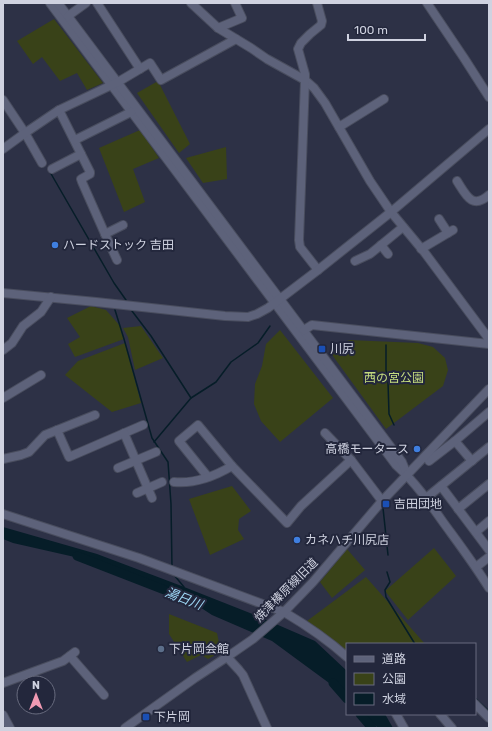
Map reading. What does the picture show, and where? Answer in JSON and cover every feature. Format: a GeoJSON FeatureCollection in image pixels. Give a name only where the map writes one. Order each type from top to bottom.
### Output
{"type":"FeatureCollection","features":[{"type":"Feature","properties":{"kind":"street"},"geometry":{"type":"LineString","coordinates":[[50,3],[115,84],[277,301],[396,465],[407,475],[426,498],[476,567],[489,588]]}},
{"type":"Feature","properties":{"kind":"street"},"geometry":{"type":"LineString","coordinates":[[58,3],[115,84],[131,112],[277,301],[304,330],[402,462],[407,475]]}},
{"type":"Feature","properties":{"kind":"street"},"geometry":{"type":"LineString","coordinates":[[68,16],[86,3]]}},
{"type":"Feature","properties":{"kind":"street"},"geometry":{"type":"LineString","coordinates":[[97,3],[140,69]]}},
{"type":"Feature","properties":{"kind":"street"},"geometry":{"type":"LineString","coordinates":[[191,3],[218,28],[268,60],[305,80],[314,88],[325,103],[370,181],[390,212],[421,249],[489,341]]}},
{"type":"Feature","properties":{"kind":"street"},"geometry":{"type":"LineString","coordinates":[[218,28],[242,18],[235,3]]}},
{"type":"Feature","properties":{"kind":"street"},"geometry":{"type":"LineString","coordinates":[[317,3],[322,21],[321,25],[301,43],[298,49],[305,74],[299,240],[300,247],[318,270]]}},
{"type":"Feature","properties":{"kind":"street"},"geometry":{"type":"LineString","coordinates":[[427,3],[489,97]]}},
{"type":"Feature","properties":{"kind":"street"},"geometry":{"type":"LineString","coordinates":[[3,149],[25,132],[60,110],[115,84],[150,63],[161,80],[236,39]]}},
{"type":"Feature","properties":{"kind":"street"},"geometry":{"type":"LineString","coordinates":[[339,127],[384,99]]}},
{"type":"Feature","properties":{"kind":"street"},"geometry":{"type":"LineString","coordinates":[[3,100],[25,132],[42,163]]}},
{"type":"Feature","properties":{"kind":"street"},"geometry":{"type":"LineString","coordinates":[[60,110],[90,172],[90,174],[81,179],[117,260]]}},
{"type":"Feature","properties":{"kind":"street"},"geometry":{"type":"LineString","coordinates":[[75,140],[131,112]]}},
{"type":"Feature","properties":{"kind":"street"},"geometry":{"type":"LineString","coordinates":[[3,293],[238,317],[248,317],[257,314],[268,308],[318,270],[489,130]]}},
{"type":"Feature","properties":{"kind":"street"},"geometry":{"type":"LineString","coordinates":[[52,169],[81,154]]}},
{"type":"Feature","properties":{"kind":"street"},"geometry":{"type":"LineString","coordinates":[[457,181],[469,198],[477,202],[488,200]]}},
{"type":"Feature","properties":{"kind":"street"},"geometry":{"type":"LineString","coordinates":[[421,249],[450,232],[439,219]]}},
{"type":"Feature","properties":{"kind":"street"},"geometry":{"type":"LineString","coordinates":[[105,234],[123,225]]}},
{"type":"Feature","properties":{"kind":"street"},"geometry":{"type":"LineString","coordinates":[[355,261],[370,254],[403,227]]}},
{"type":"Feature","properties":{"kind":"street"},"geometry":{"type":"LineString","coordinates":[[381,245],[388,254]]}},
{"type":"Feature","properties":{"kind":"street"},"geometry":{"type":"LineString","coordinates":[[3,350],[12,343],[23,326],[41,312],[51,297]]}},
{"type":"Feature","properties":{"kind":"street"},"geometry":{"type":"LineString","coordinates":[[304,330],[312,326],[489,344]]}},
{"type":"Feature","properties":{"kind":"street"},"geometry":{"type":"LineString","coordinates":[[3,398],[41,376]]}},
{"type":"Feature","properties":{"kind":"street","name":"焼津榛原線旧道"},"geometry":{"type":"LineString","coordinates":[[125,728],[227,657],[283,613],[313,582],[382,501],[489,390]]}},
{"type":"Feature","properties":{"kind":"street"},"geometry":{"type":"LineString","coordinates":[[429,461],[489,412]]}},
{"type":"Feature","properties":{"kind":"street"},"geometry":{"type":"LineString","coordinates":[[3,459],[29,452],[46,435],[96,415]]}},
{"type":"Feature","properties":{"kind":"street"},"geometry":{"type":"LineString","coordinates":[[57,430],[69,457],[143,425]]}},
{"type":"Feature","properties":{"kind":"street"},"geometry":{"type":"LineString","coordinates":[[208,477],[179,441],[198,425],[232,466],[286,523],[301,506],[351,460]]}},
{"type":"Feature","properties":{"kind":"street"},"geometry":{"type":"LineString","coordinates":[[124,433],[152,498]]}},
{"type":"Feature","properties":{"kind":"street"},"geometry":{"type":"LineString","coordinates":[[325,433],[351,460],[382,501]]}},
{"type":"Feature","properties":{"kind":"street"},"geometry":{"type":"LineString","coordinates":[[455,441],[472,461]]}},
{"type":"Feature","properties":{"kind":"street"},"geometry":{"type":"LineString","coordinates":[[426,498],[489,447]]}},
{"type":"Feature","properties":{"kind":"street"},"geometry":{"type":"LineString","coordinates":[[118,468],[156,452]]}},
{"type":"Feature","properties":{"kind":"street"},"geometry":{"type":"LineString","coordinates":[[174,482],[182,483],[208,477],[232,466]]}},
{"type":"Feature","properties":{"kind":"street"},"geometry":{"type":"LineString","coordinates":[[137,493],[162,482]]}},
{"type":"Feature","properties":{"kind":"street"},"geometry":{"type":"LineString","coordinates":[[458,509],[489,484]]}},
{"type":"Feature","properties":{"kind":"street"},"geometry":{"type":"LineString","coordinates":[[441,486],[489,550]]}},
{"type":"Feature","properties":{"kind":"street"},"geometry":{"type":"LineString","coordinates":[[3,514],[173,570],[283,613],[302,622],[338,649],[346,657]]}},
{"type":"Feature","properties":{"kind":"street"},"geometry":{"type":"LineString","coordinates":[[476,532],[489,521]]}},
{"type":"Feature","properties":{"kind":"street"},"geometry":{"type":"LineString","coordinates":[[476,567],[489,557]]}},
{"type":"Feature","properties":{"kind":"street"},"geometry":{"type":"LineString","coordinates":[[3,683],[63,661],[72,654],[104,695]]}},
{"type":"Feature","properties":{"kind":"street"},"geometry":{"type":"LineString","coordinates":[[227,657],[243,675],[267,728]]}},
{"type":"Feature","properties":{"kind":"street"},"geometry":{"type":"LineString","coordinates":[[476,705],[489,718]]}},
{"type":"Feature","properties":{"kind":"street"},"geometry":{"type":"LineString","coordinates":[[3,715],[10,728]]}},
{"type":"Feature","properties":{"kind":"street"},"geometry":{"type":"LineString","coordinates":[[397,715],[404,728]]}},
{"type":"Feature","properties":{"kind":"street"},"geometry":{"type":"LineString","coordinates":[[441,715],[452,728]]}},
{"type":"Feature","properties":{"kind":"green space"},"geometry":{"type":"Polygon","coordinates":[[[54,19],[103,83],[87,90],[77,73],[60,81],[42,57],[33,64],[17,41],[54,19]]]}},
{"type":"Feature","properties":{"kind":"green space"},"geometry":{"type":"Polygon","coordinates":[[[158,81],[190,144],[179,153],[137,93],[158,81]]]}},
{"type":"Feature","properties":{"kind":"green space"},"geometry":{"type":"Polygon","coordinates":[[[140,130],[159,158],[133,169],[145,202],[124,212],[99,148],[140,130]]]}},
{"type":"Feature","properties":{"kind":"green space"},"geometry":{"type":"Polygon","coordinates":[[[226,147],[227,179],[203,183],[186,158],[226,147]]]}},
{"type":"Feature","properties":{"kind":"green space"},"geometry":{"type":"Polygon","coordinates":[[[91,306],[106,310],[121,327],[124,339],[75,357],[68,344],[80,337],[67,318],[91,306]]]}},
{"type":"Feature","properties":{"kind":"green space"},"geometry":{"type":"Polygon","coordinates":[[[141,326],[163,358],[135,370],[128,337],[123,328],[141,326]]]}},
{"type":"Feature","properties":{"kind":"green space"},"geometry":{"type":"Polygon","coordinates":[[[280,330],[333,398],[280,442],[261,421],[254,404],[255,384],[262,366],[266,344],[280,330]]]}},
{"type":"Feature","properties":{"kind":"green space","name":"西の宮公園"},"geometry":{"type":"Polygon","coordinates":[[[349,340],[418,343],[433,347],[445,358],[448,370],[443,386],[386,429],[330,352],[349,340]]]}},
{"type":"Feature","properties":{"kind":"green space"},"geometry":{"type":"Polygon","coordinates":[[[125,343],[141,403],[112,412],[65,375],[78,361],[125,343]]]}},
{"type":"Feature","properties":{"kind":"green space"},"geometry":{"type":"Polygon","coordinates":[[[232,486],[251,511],[239,519],[238,530],[244,539],[210,555],[189,499],[232,486]]]}},
{"type":"Feature","properties":{"kind":"green space"},"geometry":{"type":"Polygon","coordinates":[[[434,548],[456,576],[408,620],[385,591],[434,548]]]}},
{"type":"Feature","properties":{"kind":"green space"},"geometry":{"type":"Polygon","coordinates":[[[347,549],[365,570],[332,598],[320,582],[347,549]]]}},
{"type":"Feature","properties":{"kind":"green space"},"geometry":{"type":"Polygon","coordinates":[[[366,577],[424,643],[346,643],[346,650],[307,621],[366,577]]]}},
{"type":"Feature","properties":{"kind":"green space"},"geometry":{"type":"Polygon","coordinates":[[[169,614],[217,633],[221,652],[208,659],[201,655],[187,662],[169,634],[169,614]]]}},
{"type":"Feature","properties":{"kind":"water"},"geometry":{"type":"Polygon","coordinates":[[[3,527],[97,554],[255,615],[315,641],[346,670],[346,697],[272,641],[212,615],[186,598],[110,565],[13,543],[3,539],[3,527]]]}},
{"type":"Feature","properties":{"kind":"water"},"geometry":{"type":"Polygon","coordinates":[[[365,715],[386,715],[393,728],[378,728],[365,715]]]}},
{"type":"Feature","properties":{"kind":"waterway"},"geometry":{"type":"LineString","coordinates":[[50,172],[114,283],[126,300]]}},
{"type":"Feature","properties":{"kind":"waterway"},"geometry":{"type":"LineString","coordinates":[[115,310],[152,438],[168,462],[171,504],[172,568]]}},
{"type":"Feature","properties":{"kind":"waterway"},"geometry":{"type":"LineString","coordinates":[[132,311],[151,336],[191,398]]}},
{"type":"Feature","properties":{"kind":"waterway"},"geometry":{"type":"LineString","coordinates":[[154,442],[191,398],[216,382],[231,362],[258,343],[270,326]]}},
{"type":"Feature","properties":{"kind":"waterway"},"geometry":{"type":"LineString","coordinates":[[386,345],[389,414],[394,425]]}},
{"type":"Feature","properties":{"kind":"waterway"},"geometry":{"type":"LineString","coordinates":[[383,508],[388,555]]}},
{"type":"Feature","properties":{"kind":"waterway","name":"湯日川"},"geometry":{"type":"LineString","coordinates":[[77,556],[198,603]]}},
{"type":"Feature","properties":{"kind":"waterway"},"geometry":{"type":"LineString","coordinates":[[387,572],[390,582],[385,590],[386,597],[414,643]]}},
{"type":"Feature","properties":{"kind":"waterway"},"geometry":{"type":"LineString","coordinates":[[174,575],[184,587]]}},
{"type":"Feature","properties":{"kind":"waterway","name":"湯日川"},"geometry":{"type":"LineString","coordinates":[[333,683],[346,698]]}},
{"type":"Feature","properties":{"kind":"waterway"},"geometry":{"type":"LineString","coordinates":[[476,699],[489,711]]}},
{"type":"Feature","properties":{"kind":"waterway","name":"湯日川"},"geometry":{"type":"LineString","coordinates":[[361,715],[372,728]]}},
{"type":"Feature","properties":{"kind":"place","name":"ハードストック 吉田"},"geometry":{"type":"Point","coordinates":[55,245]}},
{"type":"Feature","properties":{"kind":"place","name":"川尻"},"geometry":{"type":"Point","coordinates":[322,349]}},
{"type":"Feature","properties":{"kind":"place","name":"高橋モータース"},"geometry":{"type":"Point","coordinates":[417,449]}},
{"type":"Feature","properties":{"kind":"place","name":"吉田団地"},"geometry":{"type":"Point","coordinates":[386,504]}},
{"type":"Feature","properties":{"kind":"place","name":"カネハチ川尻店"},"geometry":{"type":"Point","coordinates":[297,540]}},
{"type":"Feature","properties":{"kind":"place","name":"下片岡会館"},"geometry":{"type":"Point","coordinates":[161,649]}},
{"type":"Feature","properties":{"kind":"place","name":"下片岡"},"geometry":{"type":"Point","coordinates":[146,717]}}]}
